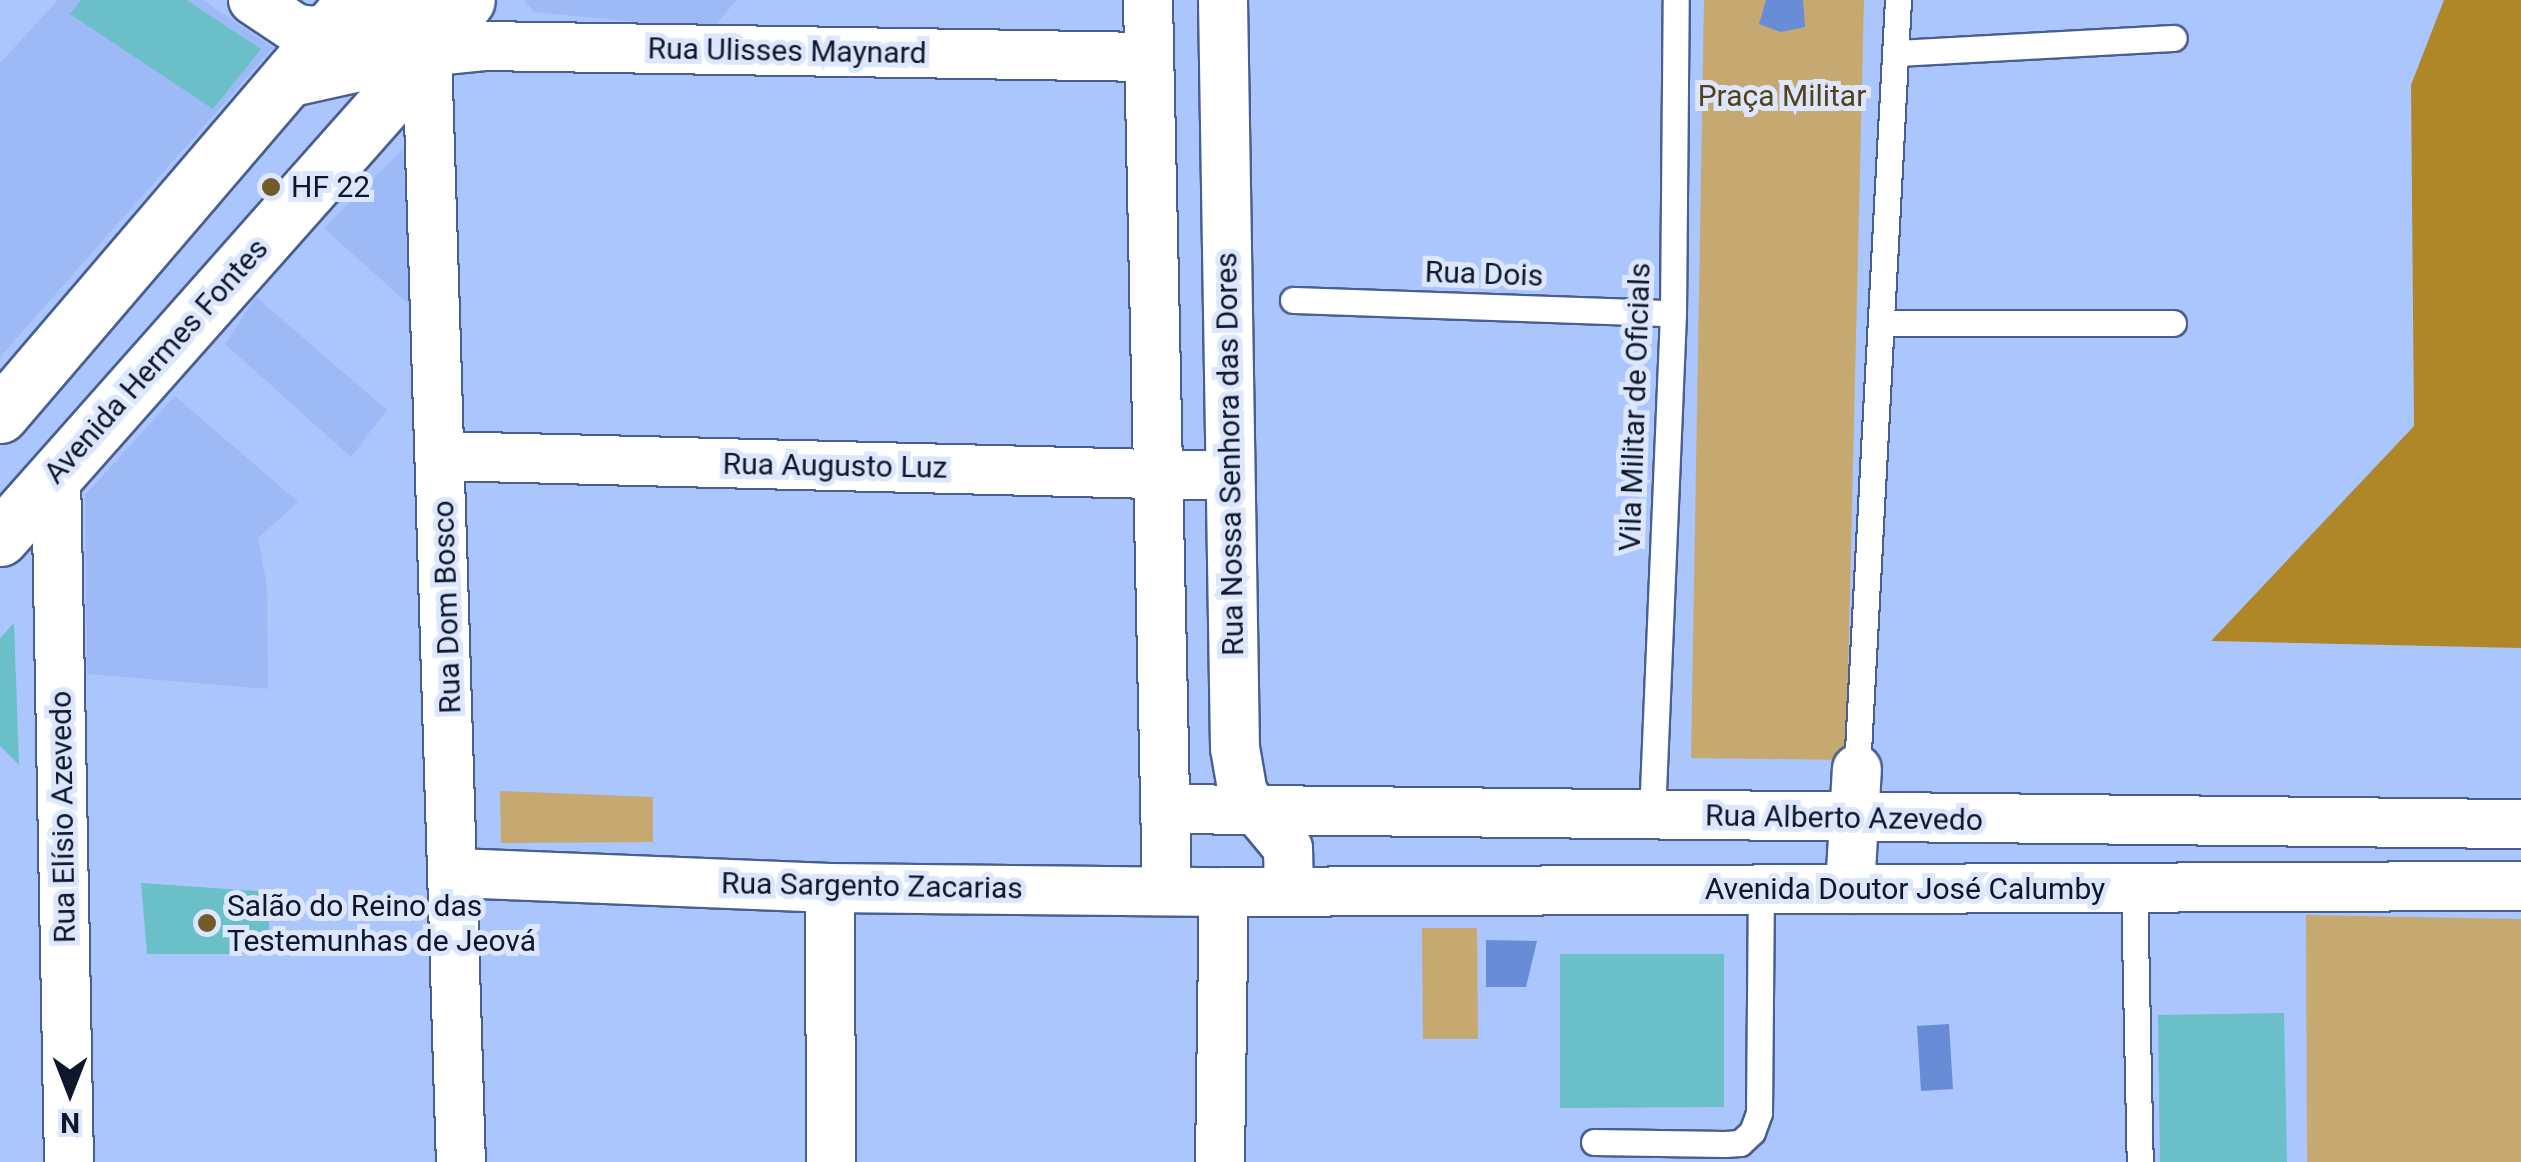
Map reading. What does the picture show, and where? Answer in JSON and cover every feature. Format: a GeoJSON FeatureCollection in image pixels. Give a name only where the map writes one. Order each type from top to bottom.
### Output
{"type":"FeatureCollection","features":[{"type":"Feature","properties":{"kind":"main road","name":"Avenida Hermes Fontes"},"geometry":{"type":"LineString","coordinates":[[0,538],[427,52],[465,3]]}},
{"type":"Feature","properties":{"kind":"main road"},"geometry":{"type":"LineString","coordinates":[[0,414],[342,15]]}},
{"type":"Feature","properties":{"kind":"street"},"geometry":{"type":"LineString","coordinates":[[253,0],[295,28],[342,15],[465,3]]}},
{"type":"Feature","properties":{"kind":"street"},"geometry":{"type":"LineString","coordinates":[[1148,0],[1167,890]]}},
{"type":"Feature","properties":{"kind":"street","name":"Rua Nossa Senhora das Dores"},"geometry":{"type":"LineString","coordinates":[[1223,0],[1235,748],[1243,794],[1288,848],[1288,891]]}},
{"type":"Feature","properties":{"kind":"street","name":"Rua Ulisses Maynard"},"geometry":{"type":"LineString","coordinates":[[286,83],[427,52],[525,46],[1148,57]]}},
{"type":"Feature","properties":{"kind":"street","name":"Rua Dom Bosco"},"geometry":{"type":"LineString","coordinates":[[427,52],[456,873],[462,1162]]}},
{"type":"Feature","properties":{"kind":"street","name":"Rua Augusto Luz"},"geometry":{"type":"LineString","coordinates":[[441,456],[1229,476]]}},
{"type":"Feature","properties":{"kind":"street","name":"Rua Elísio Azevedo"},"geometry":{"type":"LineString","coordinates":[[56,472],[69,1162]]}},
{"type":"Feature","properties":{"kind":"street"},"geometry":{"type":"LineString","coordinates":[[1850,889],[1857,769]]}},
{"type":"Feature","properties":{"kind":"street","name":"Rua Alberto Azevedo"},"geometry":{"type":"LineString","coordinates":[[1168,808],[2521,824]]}},
{"type":"Feature","properties":{"kind":"street","name":"Rua Sargento Zacarias"},"geometry":{"type":"LineString","coordinates":[[456,873],[830,888],[1288,891]]}},
{"type":"Feature","properties":{"kind":"street","name":"Avenida Doutor José Calumby"},"geometry":{"type":"LineString","coordinates":[[1288,891],[2521,886]]}},
{"type":"Feature","properties":{"kind":"street"},"geometry":{"type":"LineString","coordinates":[[830,888],[830,1162]]}},
{"type":"Feature","properties":{"kind":"street"},"geometry":{"type":"LineString","coordinates":[[1220,1162],[1224,892]]}},
{"type":"Feature","properties":{"kind":"lane","name":"Vila Militar de Oficials"},"geometry":{"type":"LineString","coordinates":[[1652,815],[1673,313],[1676,0]]}},
{"type":"Feature","properties":{"kind":"lane"},"geometry":{"type":"LineString","coordinates":[[1857,769],[1898,0]]}},
{"type":"Feature","properties":{"kind":"lane"},"geometry":{"type":"LineString","coordinates":[[1896,53],[2174,38]]}},
{"type":"Feature","properties":{"kind":"lane","name":"Rua Dois"},"geometry":{"type":"LineString","coordinates":[[1292,300],[1673,313]]}},
{"type":"Feature","properties":{"kind":"lane"},"geometry":{"type":"LineString","coordinates":[[1882,323],[2173,323]]}},
{"type":"Feature","properties":{"kind":"lane"},"geometry":{"type":"LineString","coordinates":[[2134,888],[2140,1162]]}},
{"type":"Feature","properties":{"kind":"lane"},"geometry":{"type":"LineString","coordinates":[[1594,1142],[1725,1144],[1740,1143],[1752,1132],[1759,1113],[1762,890]]}},
{"type":"Feature","properties":{"kind":"shaded area"},"geometry":{"type":"Polygon","coordinates":[[[58,0],[203,0],[273,48],[0,357],[0,63],[58,0]]]}},
{"type":"Feature","properties":{"kind":"shaded area"},"geometry":{"type":"Polygon","coordinates":[[[524,0],[737,0],[712,29],[534,12],[524,0]]]}},
{"type":"Feature","properties":{"kind":"shaded area"},"geometry":{"type":"Polygon","coordinates":[[[1766,0],[1803,0],[1805,27],[1781,32],[1759,24],[1766,0]]]}},
{"type":"Feature","properties":{"kind":"shaded area"},"geometry":{"type":"Polygon","coordinates":[[[2444,0],[2521,0],[2521,648],[2211,641],[2414,426],[2411,85],[2444,0]]]}},
{"type":"Feature","properties":{"kind":"shaded area"},"geometry":{"type":"Polygon","coordinates":[[[403,149],[416,311],[324,228],[403,149]]]}},
{"type":"Feature","properties":{"kind":"shaded area"},"geometry":{"type":"Polygon","coordinates":[[[256,297],[387,410],[351,457],[225,344],[256,297]]]}},
{"type":"Feature","properties":{"kind":"shaded area"},"geometry":{"type":"Polygon","coordinates":[[[175,396],[298,502],[258,538],[267,586],[268,689],[87,674],[85,495],[175,396]]]}},
{"type":"Feature","properties":{"kind":"shaded area"},"geometry":{"type":"Polygon","coordinates":[[[1486,940],[1537,941],[1526,987],[1486,987],[1486,940]]]}},
{"type":"Feature","properties":{"kind":"shaded area"},"geometry":{"type":"Polygon","coordinates":[[[1949,1024],[1953,1089],[1921,1091],[1917,1026],[1949,1024]]]}},
{"type":"Feature","properties":{"kind":"green space","name":"Praça Militar"},"geometry":{"type":"Polygon","coordinates":[[[1704,0],[1864,0],[1846,760],[1691,758],[1704,0]]]}},
{"type":"Feature","properties":{"kind":"green space"},"geometry":{"type":"Polygon","coordinates":[[[500,791],[653,797],[653,842],[501,843],[500,791]]]}},
{"type":"Feature","properties":{"kind":"green space"},"geometry":{"type":"Polygon","coordinates":[[[2306,915],[2521,919],[2521,1162],[2307,1162],[2306,915]]]}},
{"type":"Feature","properties":{"kind":"green space"},"geometry":{"type":"Polygon","coordinates":[[[1422,928],[1477,928],[1478,1039],[1423,1039],[1422,928]]]}},
{"type":"Feature","properties":{"kind":"building"},"geometry":{"type":"Polygon","coordinates":[[[81,0],[186,0],[261,49],[213,109],[70,14],[81,0]]]}},
{"type":"Feature","properties":{"kind":"building"},"geometry":{"type":"Polygon","coordinates":[[[14,623],[19,765],[0,746],[0,638],[14,623]]]}},
{"type":"Feature","properties":{"kind":"building","name":"Salão do Reino das Testemunhas de Jeová"},"geometry":{"type":"Polygon","coordinates":[[[141,883],[269,892],[269,954],[147,954],[141,883]]]}},
{"type":"Feature","properties":{"kind":"building"},"geometry":{"type":"Polygon","coordinates":[[[1560,954],[1724,954],[1724,1107],[1560,1108],[1560,954]]]}},
{"type":"Feature","properties":{"kind":"building"},"geometry":{"type":"Polygon","coordinates":[[[2284,1013],[2287,1162],[2160,1162],[2158,1015],[2284,1013]]]}},
{"type":"Feature","properties":{"kind":"place","name":"HF 22"},"geometry":{"type":"Point","coordinates":[271,187]}},
{"type":"Feature","properties":{"kind":"place","name":"Salão do Reino das Testemunhas de Jeová"},"geometry":{"type":"Point","coordinates":[207,923]}}]}
